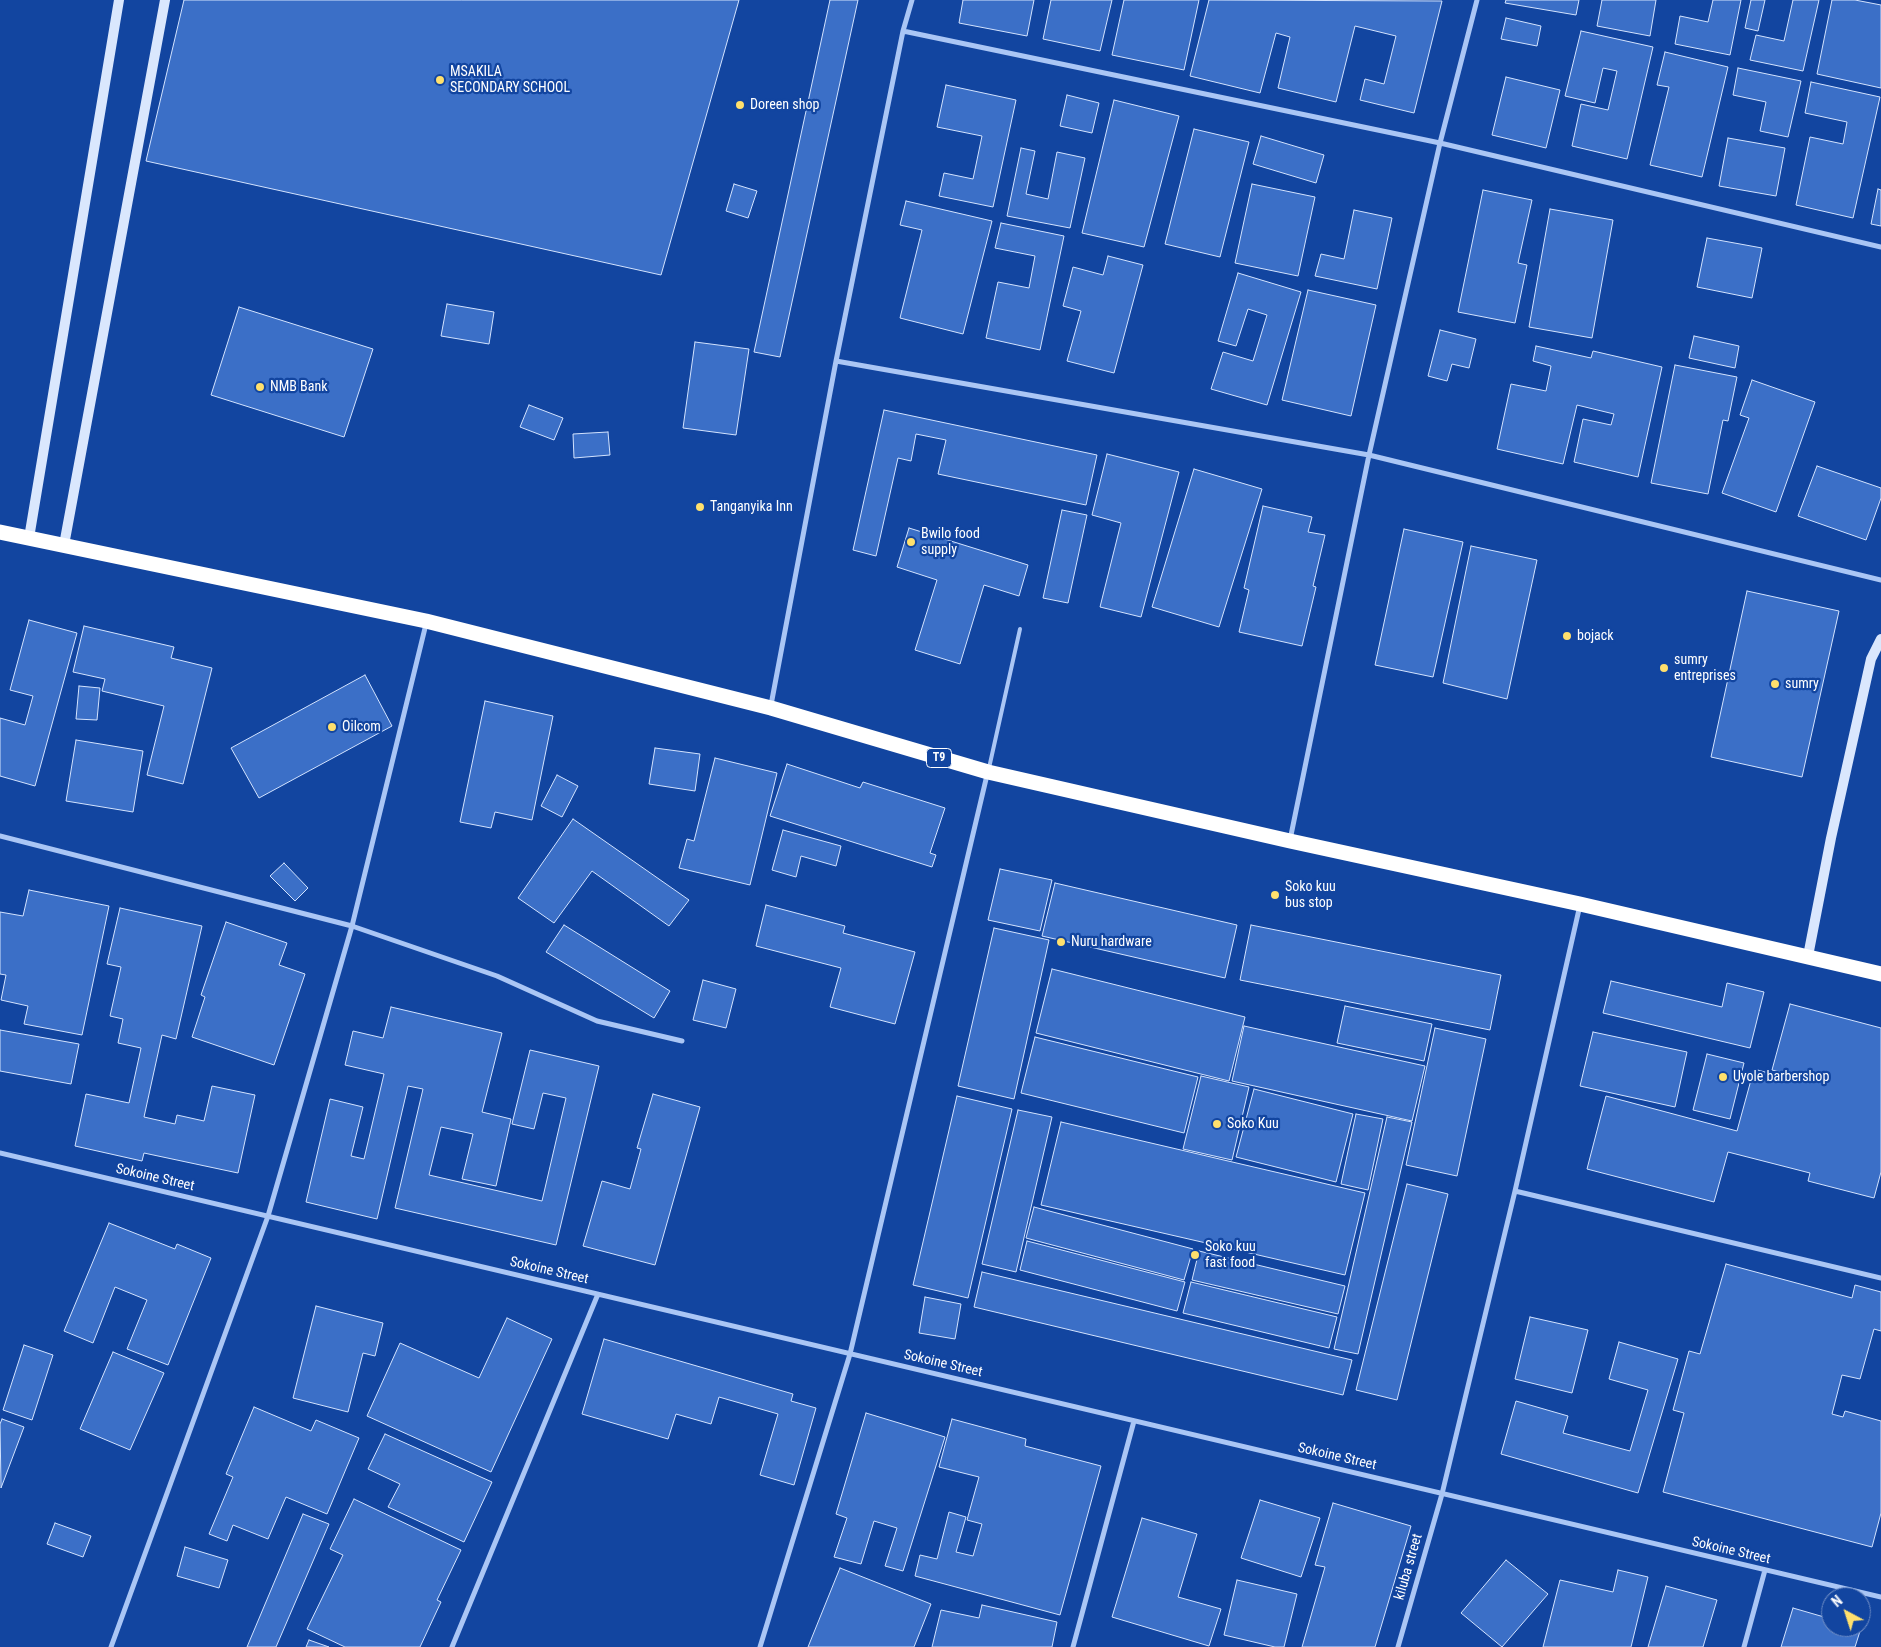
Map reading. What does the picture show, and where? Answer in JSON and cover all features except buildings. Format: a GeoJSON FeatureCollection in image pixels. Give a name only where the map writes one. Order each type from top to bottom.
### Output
{"type":"FeatureCollection","features":[{"type":"Feature","properties":{"kind":"highway","name":"T9"},"geometry":{"type":"LineString","coordinates":[[0,532],[426,622],[771,708],[988,772],[1290,841],[1580,904],[1881,974]]}},
{"type":"Feature","properties":{"kind":"main road"},"geometry":{"type":"LineString","coordinates":[[29,538],[119,0]]}},
{"type":"Feature","properties":{"kind":"main road"},"geometry":{"type":"LineString","coordinates":[[64,545],[165,0]]}},
{"type":"Feature","properties":{"kind":"main road"},"geometry":{"type":"LineString","coordinates":[[1808,956],[1831,838],[1871,659],[1881,639]]}},
{"type":"Feature","properties":{"kind":"street"},"geometry":{"type":"LineString","coordinates":[[771,708],[836,362],[903,31],[912,0]]}},
{"type":"Feature","properties":{"kind":"street"},"geometry":{"type":"LineString","coordinates":[[1290,841],[1369,455],[1440,142],[1477,0]]}},
{"type":"Feature","properties":{"kind":"street"},"geometry":{"type":"LineString","coordinates":[[903,31],[1440,142],[1881,247]]}},
{"type":"Feature","properties":{"kind":"street"},"geometry":{"type":"LineString","coordinates":[[836,362],[1369,455],[1881,580]]}},
{"type":"Feature","properties":{"kind":"street"},"geometry":{"type":"LineString","coordinates":[[111,1647],[268,1216],[352,926],[426,622]]}},
{"type":"Feature","properties":{"kind":"street"},"geometry":{"type":"LineString","coordinates":[[760,1647],[850,1354],[988,772]]}},
{"type":"Feature","properties":{"kind":"street"},"geometry":{"type":"LineString","coordinates":[[0,836],[352,926],[497,976],[597,1021],[682,1041]]}},
{"type":"Feature","properties":{"kind":"street","name":"kiluba street"},"geometry":{"type":"LineString","coordinates":[[1398,1647],[1442,1494],[1515,1191],[1580,904]]}},
{"type":"Feature","properties":{"kind":"street","name":"Sokoine Street"},"geometry":{"type":"LineString","coordinates":[[0,1153],[1881,1597]]}},
{"type":"Feature","properties":{"kind":"street"},"geometry":{"type":"LineString","coordinates":[[1515,1191],[1881,1278]]}},
{"type":"Feature","properties":{"kind":"street"},"geometry":{"type":"LineString","coordinates":[[452,1647],[598,1294]]}},
{"type":"Feature","properties":{"kind":"street"},"geometry":{"type":"LineString","coordinates":[[1073,1647],[1134,1421]]}},
{"type":"Feature","properties":{"kind":"street"},"geometry":{"type":"LineString","coordinates":[[1744,1647],[1765,1570]]}},
{"type":"Feature","properties":{"kind":"lane"},"geometry":{"type":"LineString","coordinates":[[988,772],[1020,629]]}},
{"type":"Feature","properties":{"kind":"place","name":"MSAKILA SECONDARY SCHOOL"},"geometry":{"type":"Point","coordinates":[440,80]}},
{"type":"Feature","properties":{"kind":"place","name":"Doreen shop"},"geometry":{"type":"Point","coordinates":[740,105]}},
{"type":"Feature","properties":{"kind":"place","name":"NMB Bank"},"geometry":{"type":"Point","coordinates":[260,387]}},
{"type":"Feature","properties":{"kind":"place","name":"Tanganyika Inn"},"geometry":{"type":"Point","coordinates":[700,507]}},
{"type":"Feature","properties":{"kind":"place","name":"Bwilo food supply"},"geometry":{"type":"Point","coordinates":[911,542]}},
{"type":"Feature","properties":{"kind":"place","name":"bojack"},"geometry":{"type":"Point","coordinates":[1567,636]}},
{"type":"Feature","properties":{"kind":"place","name":"sumry entreprises"},"geometry":{"type":"Point","coordinates":[1664,668]}},
{"type":"Feature","properties":{"kind":"place","name":"sumry"},"geometry":{"type":"Point","coordinates":[1775,684]}},
{"type":"Feature","properties":{"kind":"place","name":"Oilcom"},"geometry":{"type":"Point","coordinates":[332,727]}},
{"type":"Feature","properties":{"kind":"place","name":"Soko kuu bus stop"},"geometry":{"type":"Point","coordinates":[1275,895]}},
{"type":"Feature","properties":{"kind":"place","name":"Nuru hardware"},"geometry":{"type":"Point","coordinates":[1061,942]}},
{"type":"Feature","properties":{"kind":"place","name":"Uyole barbershop"},"geometry":{"type":"Point","coordinates":[1723,1077]}},
{"type":"Feature","properties":{"kind":"place","name":"Soko Kuu"},"geometry":{"type":"Point","coordinates":[1217,1124]}},
{"type":"Feature","properties":{"kind":"place","name":"Soko kuu fast food"},"geometry":{"type":"Point","coordinates":[1195,1255]}}]}
